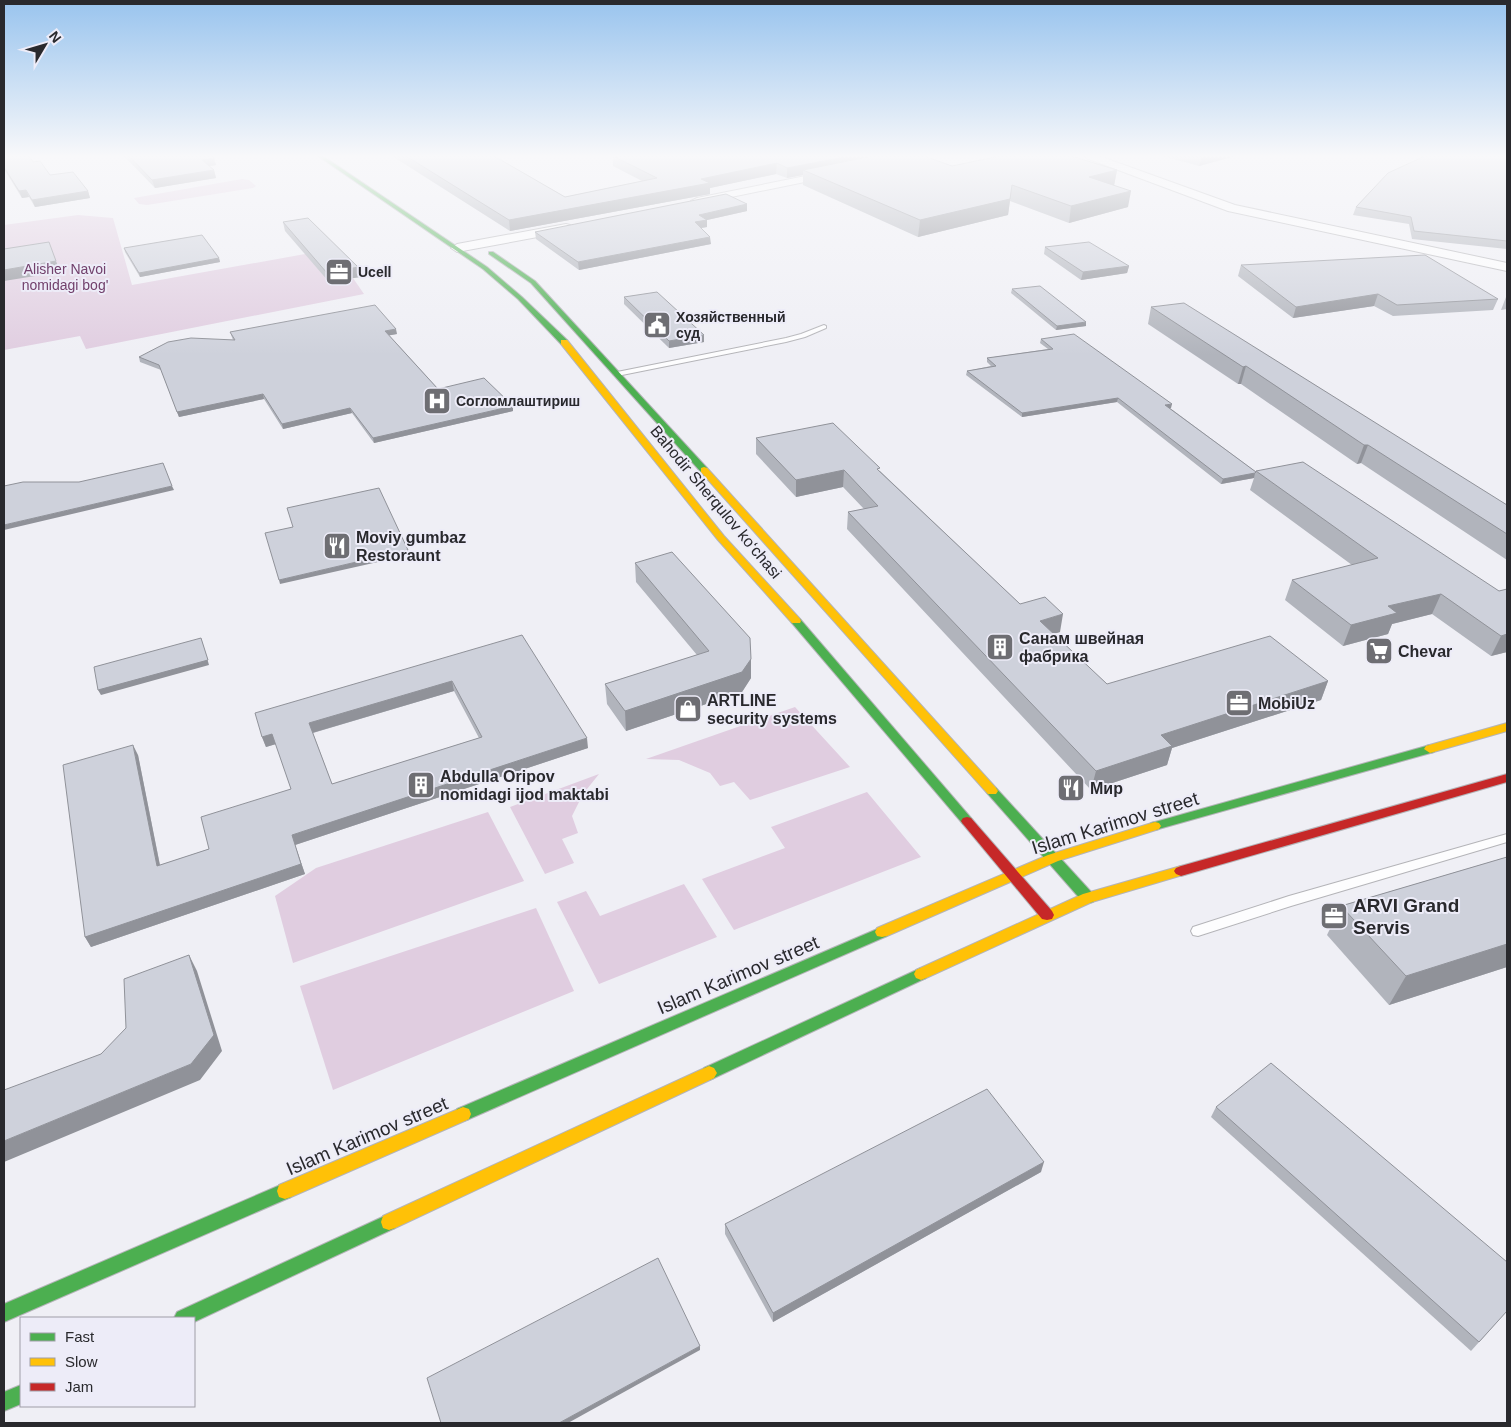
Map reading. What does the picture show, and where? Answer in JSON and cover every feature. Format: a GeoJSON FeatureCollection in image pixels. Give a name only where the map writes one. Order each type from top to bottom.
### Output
{"type":"FeatureCollection","features":[{"type":"Feature","properties":{"kind":"main road","name":"Bahodir Sherqulov ko‘chasi"},"geometry":{"type":"LineString","coordinates":[[419,223],[485,268],[520,298],[562,341],[721,538],[834,663],[1047,914]]}},
{"type":"Feature","properties":{"kind":"main road"},"geometry":{"type":"LineString","coordinates":[[436,234],[451,231]]}},
{"type":"Feature","properties":{"kind":"main road","name":"Bahodir Sherqulov ko‘chasi"},"geometry":{"type":"LineString","coordinates":[[465,235],[533,282],[1088,898]]}},
{"type":"Feature","properties":{"kind":"main road","name":"Islam Karimov street"},"geometry":{"type":"LineString","coordinates":[[4,1313],[1053,858],[1135,832],[1507,728]]}},
{"type":"Feature","properties":{"kind":"main road"},"geometry":{"type":"LineString","coordinates":[[185,1317],[1047,914],[1088,898],[1507,778]]}},
{"type":"Feature","properties":{"kind":"main road"},"geometry":{"type":"LineString","coordinates":[[4,1402],[20,1394]]}},
{"type":"Feature","properties":{"kind":"street"},"geometry":{"type":"LineString","coordinates":[[1300,223],[1507,267]]}},
{"type":"Feature","properties":{"kind":"street"},"geometry":{"type":"LineString","coordinates":[[457,248],[576,226]]}},
{"type":"Feature","properties":{"kind":"lane"},"geometry":{"type":"LineString","coordinates":[[617,374],[786,340],[803,336],[824,326]]}},
{"type":"Feature","properties":{"kind":"lane"},"geometry":{"type":"LineString","coordinates":[[1198,931],[1289,901],[1507,838]]}},
{"type":"Feature","properties":{"kind":"green space","name":"Alisher Navoi nomidagi bog'"},"geometry":{"type":"Polygon","coordinates":[[[22,223],[114,223],[132,285],[333,249],[364,294],[86,349],[80,336],[4,350],[4,225],[22,223]]]}},
{"type":"Feature","properties":{"kind":"green space"},"geometry":{"type":"Polygon","coordinates":[[[795,707],[850,767],[750,800],[734,782],[720,786],[710,773],[679,760],[646,759],[795,707]]]}},
{"type":"Feature","properties":{"kind":"green space"},"geometry":{"type":"Polygon","coordinates":[[[599,774],[583,794],[572,816],[578,833],[562,839],[574,863],[545,874],[510,807],[599,774]]]}},
{"type":"Feature","properties":{"kind":"green space"},"geometry":{"type":"Polygon","coordinates":[[[867,792],[921,857],[734,930],[702,879],[785,848],[771,827],[867,792]]]}},
{"type":"Feature","properties":{"kind":"green space"},"geometry":{"type":"Polygon","coordinates":[[[488,812],[524,881],[293,963],[275,896],[316,868],[488,812]]]}},
{"type":"Feature","properties":{"kind":"green space"},"geometry":{"type":"Polygon","coordinates":[[[684,884],[717,937],[599,984],[557,902],[586,891],[600,916],[684,884]]]}},
{"type":"Feature","properties":{"kind":"green space"},"geometry":{"type":"Polygon","coordinates":[[[536,908],[574,991],[333,1090],[300,986],[536,908]]]}},
{"type":"Feature","properties":{"kind":"building"},"geometry":{"type":"Polygon","coordinates":[[[284,223],[313,223],[358,267],[327,273],[284,223]]]}},
{"type":"Feature","properties":{"kind":"building"},"geometry":{"type":"Polygon","coordinates":[[[582,223],[696,223],[710,237],[578,262],[535,232],[582,223]]]}},
{"type":"Feature","properties":{"kind":"building"},"geometry":{"type":"Polygon","coordinates":[[[1412,223],[1507,223],[1507,241],[1414,231],[1412,223]]]}},
{"type":"Feature","properties":{"kind":"building"},"geometry":{"type":"Polygon","coordinates":[[[202,235],[219,258],[139,273],[124,248],[202,235]]]}},
{"type":"Feature","properties":{"kind":"building"},"geometry":{"type":"Polygon","coordinates":[[[49,242],[56,261],[4,270],[4,249],[49,242]]]}},
{"type":"Feature","properties":{"kind":"building"},"geometry":{"type":"Polygon","coordinates":[[[1089,242],[1129,266],[1083,272],[1045,247],[1089,242]]]}},
{"type":"Feature","properties":{"kind":"building"},"geometry":{"type":"Polygon","coordinates":[[[1425,255],[1498,299],[1397,305],[1378,294],[1296,307],[1241,265],[1425,255]]]}},
{"type":"Feature","properties":{"kind":"building"},"geometry":{"type":"Polygon","coordinates":[[[1040,286],[1086,322],[1057,326],[1012,289],[1040,286]]]}},
{"type":"Feature","properties":{"kind":"building"},"geometry":{"type":"Polygon","coordinates":[[[657,292],[704,335],[669,341],[624,297],[657,292]]]}},
{"type":"Feature","properties":{"kind":"building"},"geometry":{"type":"Polygon","coordinates":[[[1184,303],[1507,505],[1507,534],[1368,445],[1364,445],[1246,366],[1243,367],[1151,307],[1184,303]]]}},
{"type":"Feature","properties":{"kind":"building"},"geometry":{"type":"Polygon","coordinates":[[[375,305],[396,329],[385,331],[438,389],[484,378],[513,406],[373,438],[350,408],[282,424],[263,394],[177,412],[159,365],[139,357],[168,342],[191,338],[235,340],[230,332],[375,305]]]}},
{"type":"Feature","properties":{"kind":"building"},"geometry":{"type":"Polygon","coordinates":[[[1074,334],[1172,404],[1165,405],[1256,472],[1223,479],[1118,398],[1022,413],[967,371],[996,366],[987,358],[1053,349],[1041,339],[1074,334]]]}},
{"type":"Feature","properties":{"kind":"building","name":"Санам швейная фабрика"},"geometry":{"type":"Polygon","coordinates":[[[833,423],[880,468],[877,469],[1020,604],[1045,597],[1063,614],[1040,621],[1107,684],[1270,636],[1328,681],[1161,735],[1172,746],[1096,771],[848,512],[878,506],[844,470],[796,480],[756,438],[833,423]]]}},
{"type":"Feature","properties":{"kind":"building"},"geometry":{"type":"Polygon","coordinates":[[[1303,462],[1499,591],[1507,589],[1507,634],[1501,636],[1441,594],[1388,606],[1397,613],[1351,625],[1292,580],[1378,558],[1256,471],[1303,462]]]}},
{"type":"Feature","properties":{"kind":"building"},"geometry":{"type":"Polygon","coordinates":[[[163,463],[172,486],[4,525],[4,486],[23,482],[79,482],[163,463]]]}},
{"type":"Feature","properties":{"kind":"building","name":"Moviy gumbaz Restoraunt"},"geometry":{"type":"Polygon","coordinates":[[[379,488],[408,550],[279,580],[265,533],[293,527],[287,508],[379,488]]]}},
{"type":"Feature","properties":{"kind":"building"},"geometry":{"type":"Polygon","coordinates":[[[672,552],[750,638],[751,659],[742,672],[625,711],[605,684],[709,651],[635,563],[672,552]]]}},
{"type":"Feature","properties":{"kind":"building","name":"Abdulla Oripov nomidagi ijod maktabi"},"geometry":{"type":"Polygon","coordinates":[[[522,635],[587,738],[292,835],[301,864],[85,937],[63,765],[133,745],[157,866],[209,849],[201,817],[291,789],[272,734],[262,737],[255,713],[522,635]],[[452,681],[309,723],[332,784],[482,737],[452,681]]]}},
{"type":"Feature","properties":{"kind":"building"},"geometry":{"type":"Polygon","coordinates":[[[201,638],[208,660],[98,690],[94,667],[201,638]]]}},
{"type":"Feature","properties":{"kind":"building"},"geometry":{"type":"Polygon","coordinates":[[[1507,857],[1507,944],[1406,976],[1341,906],[1507,857]]]}},
{"type":"Feature","properties":{"kind":"building"},"geometry":{"type":"Polygon","coordinates":[[[189,955],[214,1035],[191,1064],[4,1141],[4,1090],[101,1054],[126,1028],[124,979],[189,955]]]}},
{"type":"Feature","properties":{"kind":"building"},"geometry":{"type":"Polygon","coordinates":[[[1271,1063],[1507,1262],[1507,1311],[1479,1342],[1216,1107],[1271,1063]]]}},
{"type":"Feature","properties":{"kind":"building"},"geometry":{"type":"Polygon","coordinates":[[[987,1089],[1044,1162],[773,1313],[725,1224],[987,1089]]]}},
{"type":"Feature","properties":{"kind":"building"},"geometry":{"type":"Polygon","coordinates":[[[658,1258],[700,1346],[559,1423],[441,1423],[427,1378],[658,1258]]]}},
{"type":"Feature","properties":{"kind":"traffic: fast"},"geometry":{"type":"LineString","coordinates":[[418,223],[485,268],[520,298],[564,342]]}},
{"type":"Feature","properties":{"kind":"traffic: fast"},"geometry":{"type":"LineString","coordinates":[[491,253],[533,282],[704,470]]}},
{"type":"Feature","properties":{"kind":"traffic: fast"},"geometry":{"type":"LineString","coordinates":[[796,621],[967,821]]}},
{"type":"Feature","properties":{"kind":"traffic: fast"},"geometry":{"type":"LineString","coordinates":[[1155,826],[1430,749]]}},
{"type":"Feature","properties":{"kind":"traffic: fast"},"geometry":{"type":"LineString","coordinates":[[992,791],[1088,898]]}},
{"type":"Feature","properties":{"kind":"traffic: fast"},"geometry":{"type":"LineString","coordinates":[[463,1114],[882,932]]}},
{"type":"Feature","properties":{"kind":"traffic: fast"},"geometry":{"type":"LineString","coordinates":[[709,1073],[921,974]]}},
{"type":"Feature","properties":{"kind":"traffic: fast"},"geometry":{"type":"LineString","coordinates":[[4,1313],[285,1191]]}},
{"type":"Feature","properties":{"kind":"traffic: fast"},"geometry":{"type":"LineString","coordinates":[[185,1317],[389,1222]]}},
{"type":"Feature","properties":{"kind":"traffic: fast"},"geometry":{"type":"LineString","coordinates":[[4,1402],[20,1394]]}},
{"type":"Feature","properties":{"kind":"traffic: slow"},"geometry":{"type":"LineString","coordinates":[[564,342],[721,538],[796,621]]}},
{"type":"Feature","properties":{"kind":"traffic: slow"},"geometry":{"type":"LineString","coordinates":[[704,470],[992,791]]}},
{"type":"Feature","properties":{"kind":"traffic: slow"},"geometry":{"type":"LineString","coordinates":[[1430,749],[1507,727]]}},
{"type":"Feature","properties":{"kind":"traffic: slow"},"geometry":{"type":"LineString","coordinates":[[882,932],[1053,858],[1155,826]]}},
{"type":"Feature","properties":{"kind":"traffic: slow"},"geometry":{"type":"LineString","coordinates":[[921,974],[1088,898],[1181,871]]}},
{"type":"Feature","properties":{"kind":"traffic: slow"},"geometry":{"type":"LineString","coordinates":[[389,1222],[709,1073]]}},
{"type":"Feature","properties":{"kind":"traffic: slow"},"geometry":{"type":"LineString","coordinates":[[285,1191],[463,1114]]}},
{"type":"Feature","properties":{"kind":"traffic: jam"},"geometry":{"type":"LineString","coordinates":[[1181,871],[1507,778]]}},
{"type":"Feature","properties":{"kind":"traffic: jam"},"geometry":{"type":"LineString","coordinates":[[967,821],[1047,915]]}},
{"type":"Feature","properties":{"kind":"place","name":"Ucell"},"geometry":{"type":"Point","coordinates":[339,272]}},
{"type":"Feature","properties":{"kind":"place","name":"Хозяйственный суд"},"geometry":{"type":"Point","coordinates":[657,325]}},
{"type":"Feature","properties":{"kind":"place","name":"Согломлаштириш"},"geometry":{"type":"Point","coordinates":[437,401]}},
{"type":"Feature","properties":{"kind":"place","name":"Moviy gumbaz Restoraunt"},"geometry":{"type":"Point","coordinates":[337,546]}},
{"type":"Feature","properties":{"kind":"place","name":"Санам швейная фабрика"},"geometry":{"type":"Point","coordinates":[1000,647]}},
{"type":"Feature","properties":{"kind":"place","name":"Chevar"},"geometry":{"type":"Point","coordinates":[1379,651]}},
{"type":"Feature","properties":{"kind":"place","name":"MobiUz"},"geometry":{"type":"Point","coordinates":[1239,703]}},
{"type":"Feature","properties":{"kind":"place","name":"ARTLINE security systems"},"geometry":{"type":"Point","coordinates":[688,709]}},
{"type":"Feature","properties":{"kind":"place","name":"Abdulla Oripov nomidagi ijod maktabi"},"geometry":{"type":"Point","coordinates":[421,785]}},
{"type":"Feature","properties":{"kind":"place","name":"Мир"},"geometry":{"type":"Point","coordinates":[1071,788]}},
{"type":"Feature","properties":{"kind":"place","name":"ARVI Grand Servis"},"geometry":{"type":"Point","coordinates":[1334,916]}}]}
